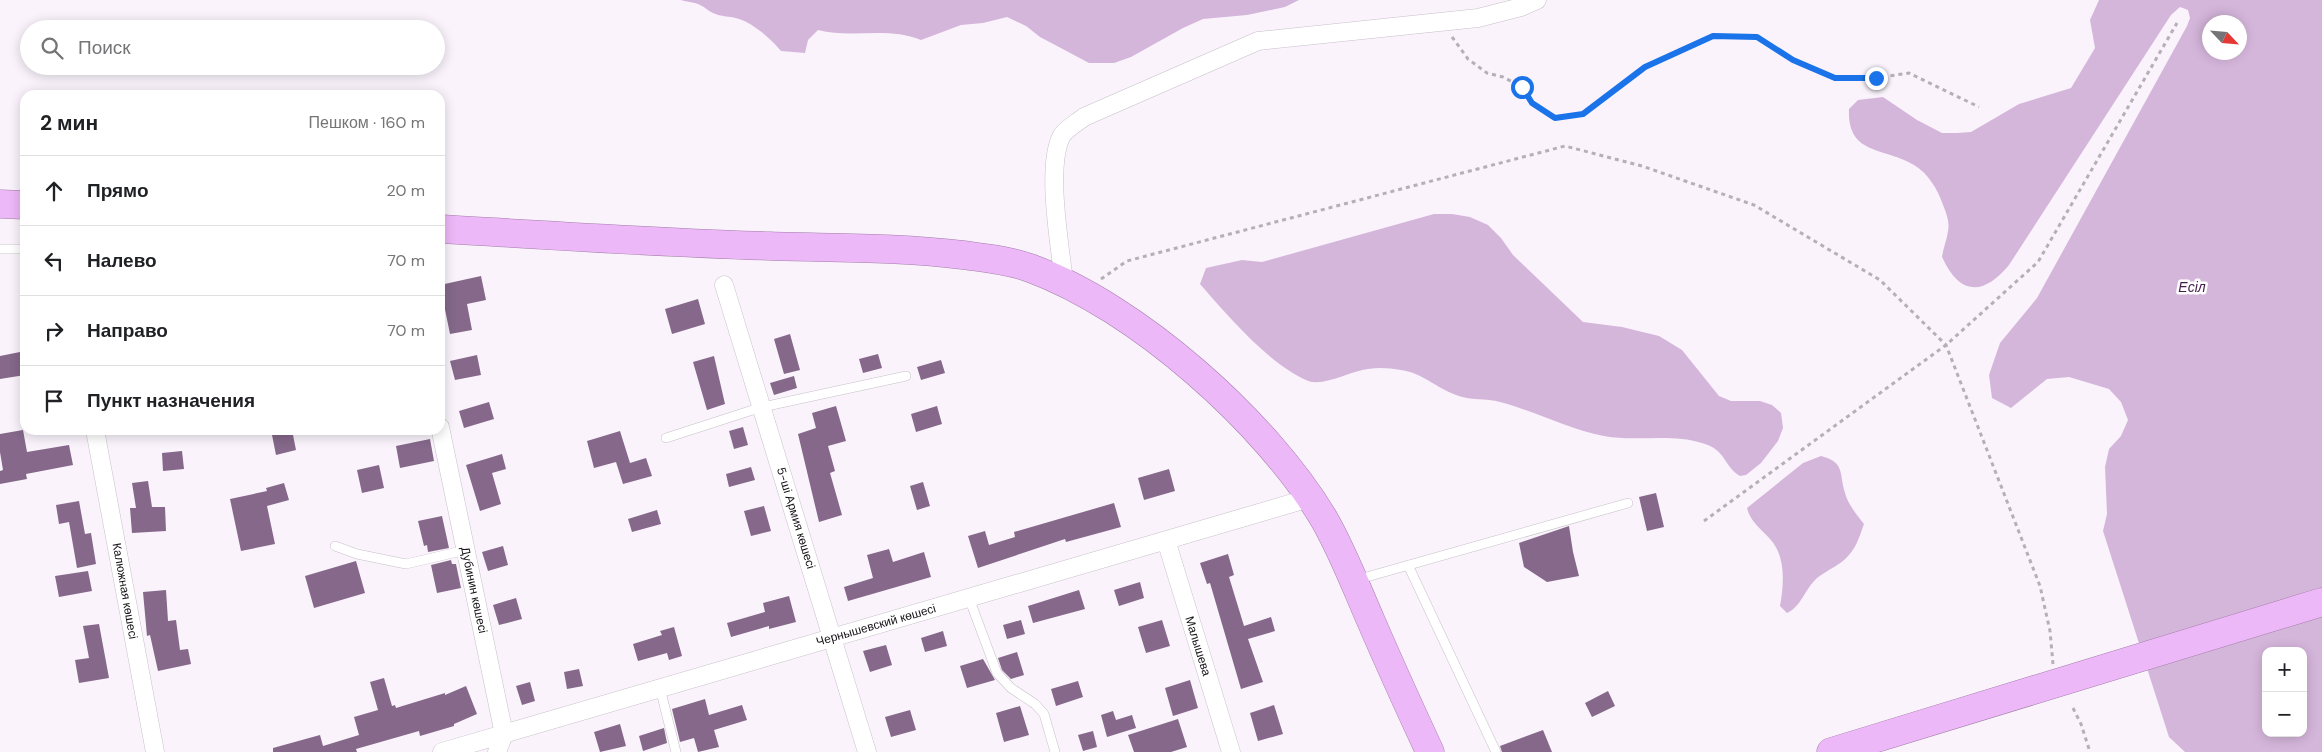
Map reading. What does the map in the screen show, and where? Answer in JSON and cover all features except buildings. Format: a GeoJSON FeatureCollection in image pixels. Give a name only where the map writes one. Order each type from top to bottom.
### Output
{"type":"FeatureCollection","features":[{"type":"Feature","properties":{"kind":"highway"},"geometry":{"type":"LineString","coordinates":[[0,204],[20,205]]}},
{"type":"Feature","properties":{"kind":"highway"},"geometry":{"type":"LineString","coordinates":[[445,229],[712,244],[927,251],[995,259],[1028,267],[1073,287],[1149,334],[1201,376],[1280,459],[1310,498],[1336,541],[1430,752]]}},
{"type":"Feature","properties":{"kind":"highway"},"geometry":{"type":"LineString","coordinates":[[1831,752],[2062,672],[2322,602]]}},
{"type":"Feature","properties":{"kind":"street"},"geometry":{"type":"LineString","coordinates":[[1073,287],[1054,172],[1056,151],[1062,135],[1084,117],[1258,41],[1478,18],[1521,7],[1537,0]]}},
{"type":"Feature","properties":{"kind":"street","name":"5-ші Армия көшесі"},"geometry":{"type":"LineString","coordinates":[[724,284],[867,752]]}},
{"type":"Feature","properties":{"kind":"street","name":"Калюжная көшесі"},"geometry":{"type":"LineString","coordinates":[[96,435],[154,752]]}},
{"type":"Feature","properties":{"kind":"street","name":"Дубинин көшесі"},"geometry":{"type":"LineString","coordinates":[[442,435],[504,734]]}},
{"type":"Feature","properties":{"kind":"street","name":"Чернышевский көшесі"},"geometry":{"type":"LineString","coordinates":[[442,752],[1310,498]]}},
{"type":"Feature","properties":{"kind":"street","name":"Малышева"},"geometry":{"type":"LineString","coordinates":[[1166,540],[1231,752]]}},
{"type":"Feature","properties":{"kind":"street"},"geometry":{"type":"LineString","coordinates":[[497,752],[504,734]]}},
{"type":"Feature","properties":{"kind":"lane"},"geometry":{"type":"LineString","coordinates":[[0,249],[20,250]]}},
{"type":"Feature","properties":{"kind":"lane"},"geometry":{"type":"LineString","coordinates":[[666,438],[762,407],[906,376]]}},
{"type":"Feature","properties":{"kind":"lane"},"geometry":{"type":"LineString","coordinates":[[1353,581],[1628,503]]}},
{"type":"Feature","properties":{"kind":"lane"},"geometry":{"type":"LineString","coordinates":[[335,546],[357,554],[406,564],[466,550]]}},
{"type":"Feature","properties":{"kind":"lane"},"geometry":{"type":"LineString","coordinates":[[1408,565],[1496,752]]}},
{"type":"Feature","properties":{"kind":"lane"},"geometry":{"type":"LineString","coordinates":[[968,598],[997,673],[1011,688],[1035,704],[1044,714],[1055,752]]}},
{"type":"Feature","properties":{"kind":"lane"},"geometry":{"type":"LineString","coordinates":[[660,688],[676,752]]}},
{"type":"Feature","properties":{"kind":"path"},"geometry":{"type":"LineString","coordinates":[[1442,22],[1468,59],[1487,73],[1503,77],[1522,87],[1532,103],[1555,118],[1583,114],[1645,67],[1713,36],[1757,37],[1793,60],[1835,78],[1876,78],[1909,73],[1978,107]]}},
{"type":"Feature","properties":{"kind":"path"},"geometry":{"type":"LineString","coordinates":[[1704,521],[1946,344],[2038,262],[2177,23]]}},
{"type":"Feature","properties":{"kind":"path"},"geometry":{"type":"LineString","coordinates":[[1073,287],[1127,261],[1565,146],[1642,166],[1754,205],[1880,280],[1946,344],[2040,586],[2062,672]]}},
{"type":"Feature","properties":{"kind":"path"},"geometry":{"type":"LineString","coordinates":[[2073,708],[2081,724],[2090,752]]}},
{"type":"Feature","properties":{"kind":"water"},"geometry":{"type":"Polygon","coordinates":[[[681,0],[1299,0],[1285,7],[1247,15],[1203,19],[1131,57],[1114,63],[1089,63],[1007,17],[983,23],[961,25],[921,40],[895,34],[844,33],[818,30],[808,40],[805,53],[781,51],[762,32],[750,24],[736,18],[716,14],[698,4],[681,0]]]}},
{"type":"Feature","properties":{"kind":"water","name":"Есіл"},"geometry":{"type":"Polygon","coordinates":[[[2099,0],[2322,0],[2322,752],[2185,752],[2169,737],[2103,531],[2107,514],[2105,467],[2109,449],[2121,436],[2128,420],[2121,402],[2109,389],[2069,377],[2047,379],[2011,408],[1992,398],[1989,375],[2000,343],[2037,298],[2187,26],[2190,18],[2188,10],[2180,7],[2171,15],[2009,265],[1990,282],[1981,286],[1964,285],[1956,279],[1942,257],[1948,221],[1938,194],[1928,177],[1919,168],[1903,159],[1861,143],[1854,135],[1850,124],[1849,109],[1858,100],[1883,97],[1917,120],[1942,133],[1971,132],[2019,104],[2071,88],[2095,48],[2090,20],[2099,0]]]}},
{"type":"Feature","properties":{"kind":"water"},"geometry":{"type":"Polygon","coordinates":[[[1434,214],[1470,217],[1488,225],[1501,238],[1513,255],[1583,322],[1622,327],[1659,336],[1682,350],[1719,396],[1731,401],[1760,401],[1772,405],[1781,413],[1783,428],[1778,441],[1761,463],[1746,475],[1740,476],[1730,468],[1721,454],[1702,443],[1666,438],[1616,438],[1591,433],[1500,402],[1461,397],[1423,377],[1409,372],[1389,368],[1372,368],[1328,381],[1313,382],[1292,373],[1263,351],[1200,284],[1206,268],[1242,260],[1262,262],[1434,214]]]}},
{"type":"Feature","properties":{"kind":"water"},"geometry":{"type":"Polygon","coordinates":[[[1821,456],[1829,458],[1838,465],[1848,501],[1864,524],[1852,552],[1842,562],[1817,578],[1796,607],[1787,613],[1780,606],[1783,580],[1779,554],[1770,539],[1753,521],[1747,508],[1803,463],[1821,456]]]}},
{"type":"Feature","properties":{"kind":"route"},"geometry":{"type":"LineString","coordinates":[[1522,87],[1532,103],[1555,118],[1583,114],[1645,67],[1713,36],[1757,37],[1793,60],[1835,78],[1876,78]]}}]}
